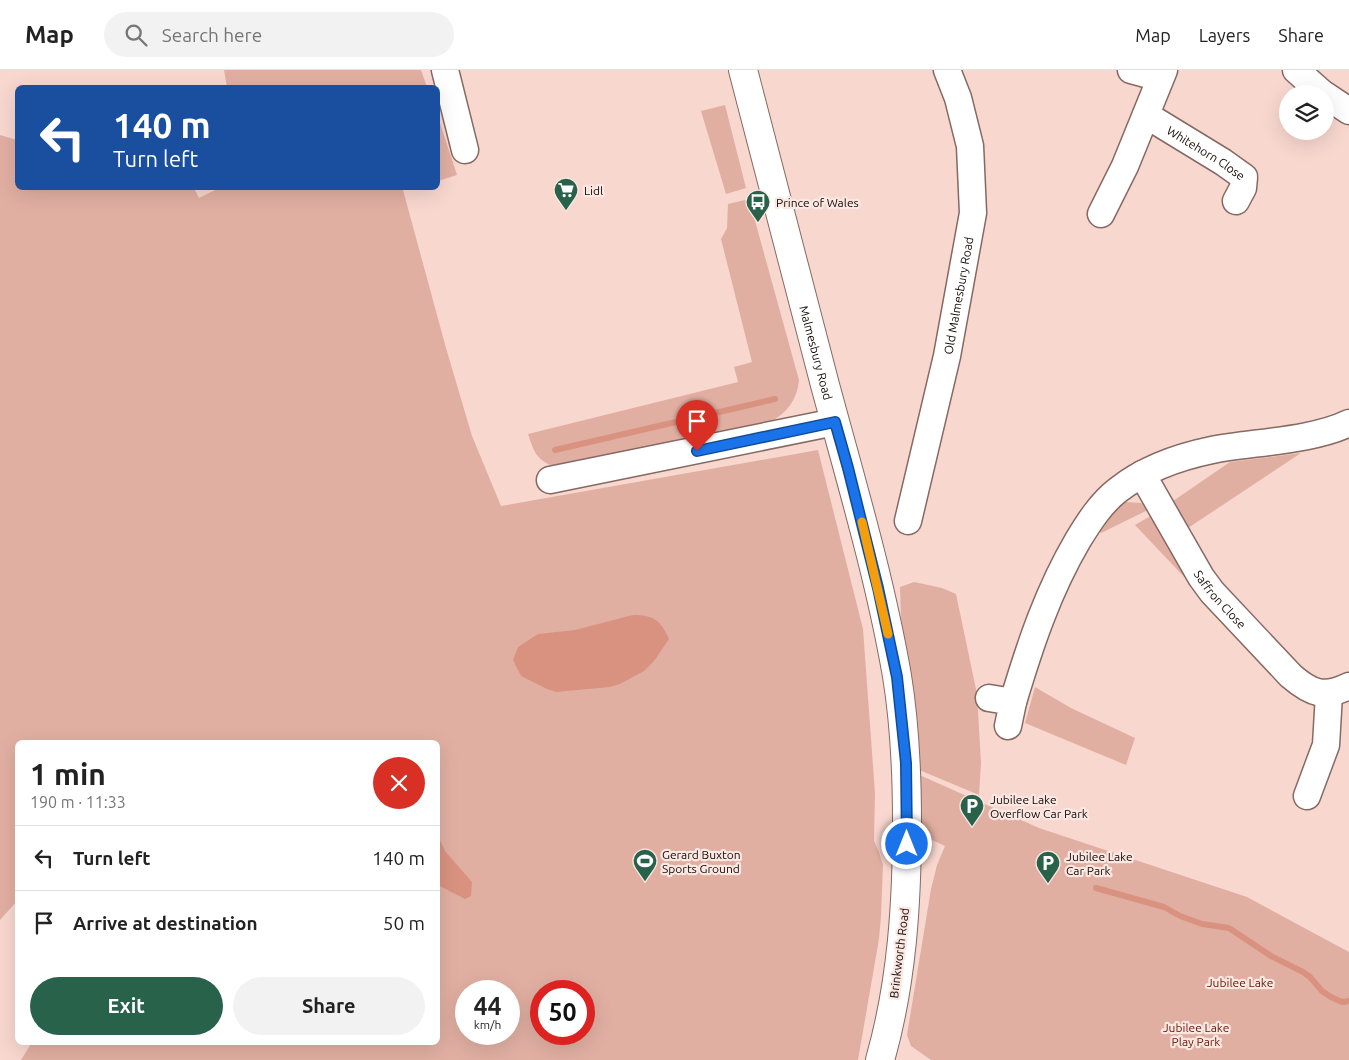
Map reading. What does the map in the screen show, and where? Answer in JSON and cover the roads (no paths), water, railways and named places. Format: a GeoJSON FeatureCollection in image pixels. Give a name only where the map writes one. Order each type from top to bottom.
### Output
{"type":"FeatureCollection","features":[{"type":"Feature","properties":{"kind":"main road","name":"Malmesbury Road"},"geometry":{"type":"LineString","coordinates":[[743,70],[848,468],[878,588],[897,677],[906,763],[907,844]]}},
{"type":"Feature","properties":{"kind":"main road","name":"Brinkworth Road"},"geometry":{"type":"LineString","coordinates":[[880,1060],[891,1015],[900,958],[906,895],[907,844]]}},
{"type":"Feature","properties":{"kind":"street"},"geometry":{"type":"LineString","coordinates":[[445,70],[465,150]]}},
{"type":"Feature","properties":{"kind":"street","name":"Old Malmesbury Road"},"geometry":{"type":"LineString","coordinates":[[908,521],[947,356],[973,213],[970,146],[958,98],[947,70]]}},
{"type":"Feature","properties":{"kind":"street"},"geometry":{"type":"LineString","coordinates":[[1101,214],[1125,166],[1162,74],[1131,70]]}},
{"type":"Feature","properties":{"kind":"street"},"geometry":{"type":"LineString","coordinates":[[1296,70],[1314,85]]}},
{"type":"Feature","properties":{"kind":"street"},"geometry":{"type":"LineString","coordinates":[[1334,101],[1349,112]]}},
{"type":"Feature","properties":{"kind":"street","name":"Whitehorn Close"},"geometry":{"type":"LineString","coordinates":[[1146,115],[1171,128],[1244,177],[1242,188],[1236,201]]}},
{"type":"Feature","properties":{"kind":"street"},"geometry":{"type":"LineString","coordinates":[[550,480],[835,422]]}},
{"type":"Feature","properties":{"kind":"street"},"geometry":{"type":"LineString","coordinates":[[1003,708],[1052,588],[1067,558],[1093,516],[1117,490],[1166,462],[1188,455],[1324,432],[1349,423]]}},
{"type":"Feature","properties":{"kind":"street","name":"Saffron Close"},"geometry":{"type":"LineString","coordinates":[[1142,474],[1188,557],[1212,592],[1302,686],[1315,692],[1339,690],[1326,745],[1307,796]]}},
{"type":"Feature","properties":{"kind":"waterway"},"geometry":{"type":"LineString","coordinates":[[555,450],[775,399]]}},
{"type":"Feature","properties":{"kind":"waterway"},"geometry":{"type":"LineString","coordinates":[[1096,888],[1164,907],[1180,916],[1202,924],[1229,928],[1271,956],[1303,972],[1322,991],[1331,997],[1342,1002],[1349,1001]]}},
{"type":"Feature","properties":{"kind":"place","name":"Lidl"},"geometry":{"type":"Point","coordinates":[566,211]}},
{"type":"Feature","properties":{"kind":"place","name":"Prince of Wales"},"geometry":{"type":"Point","coordinates":[758,223]}},
{"type":"Feature","properties":{"kind":"place","name":"Jubilee Lake Overflow Car Park"},"geometry":{"type":"Point","coordinates":[972,827]}},
{"type":"Feature","properties":{"kind":"place","name":"Gerard Buxton Sports Ground"},"geometry":{"type":"Point","coordinates":[645,882]}},
{"type":"Feature","properties":{"kind":"place","name":"Jubilee Lake Car Park"},"geometry":{"type":"Point","coordinates":[1048,884]}},
{"type":"Feature","properties":{"kind":"park label","name":"Jubilee Lake"},"geometry":{"type":"Point","coordinates":[1240,982]}},
{"type":"Feature","properties":{"kind":"park label","name":"Jubilee Lake Play Park"},"geometry":{"type":"Point","coordinates":[1196,1034]}}]}
